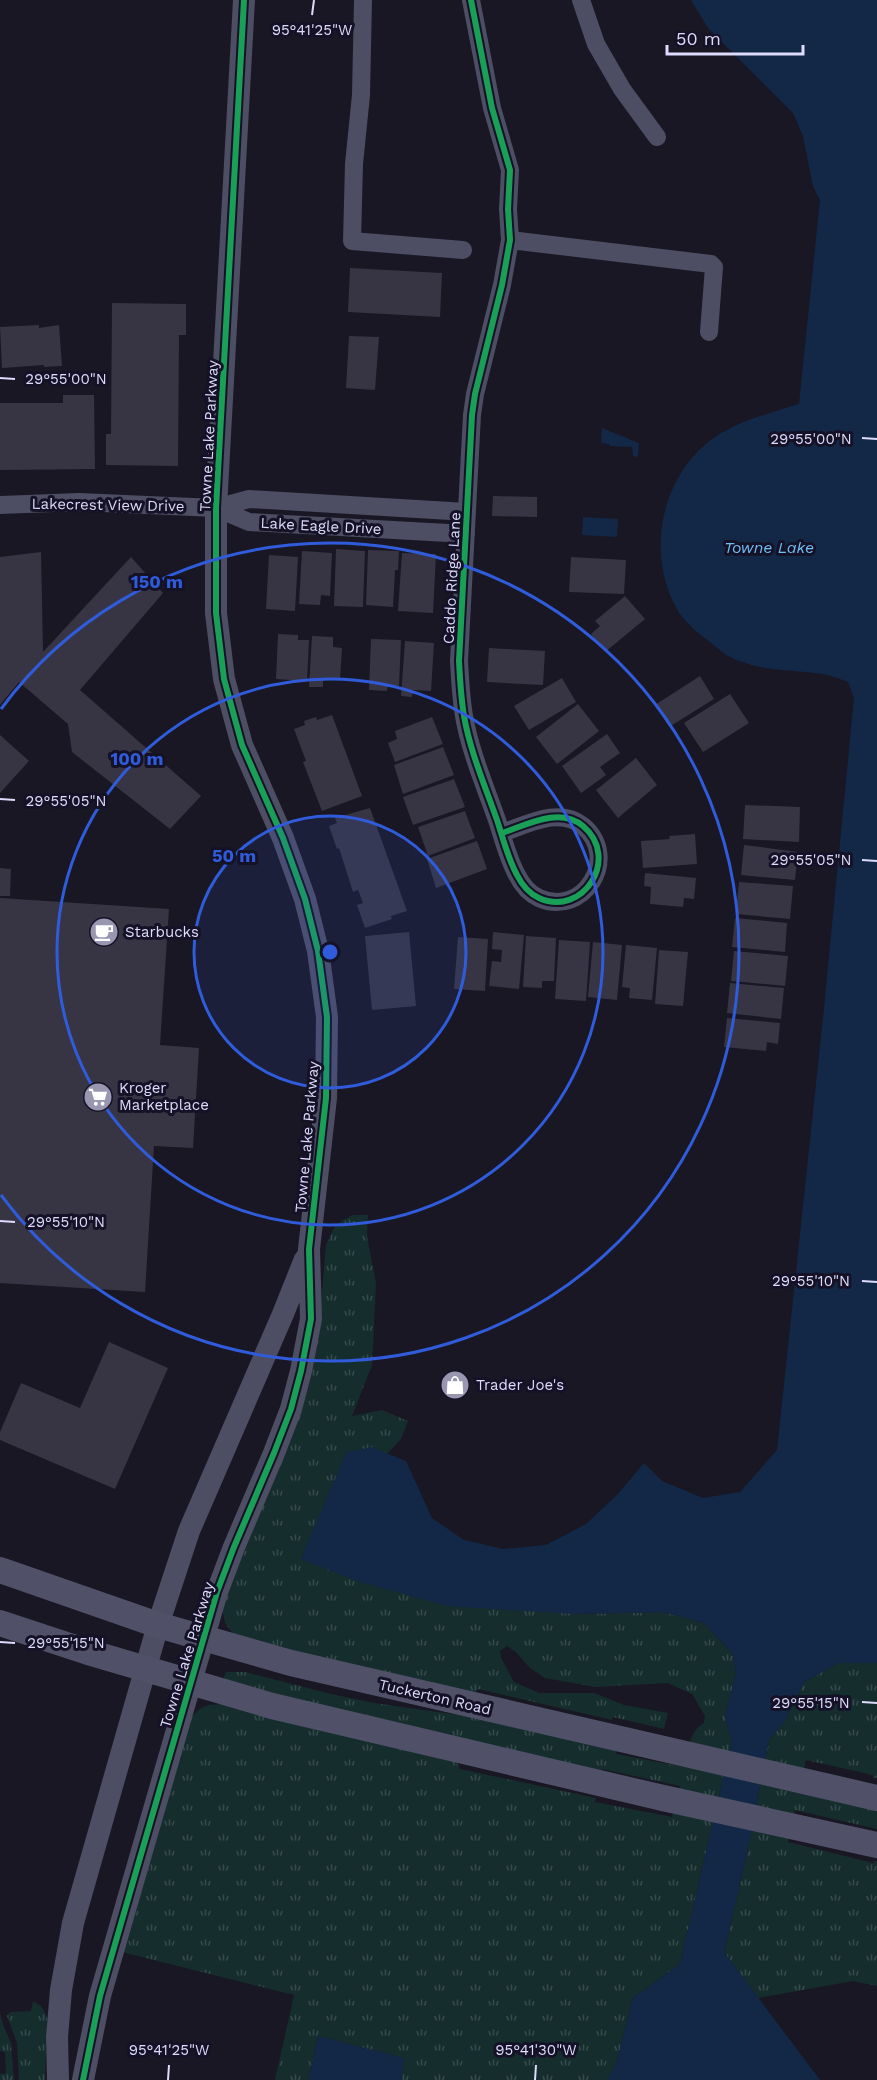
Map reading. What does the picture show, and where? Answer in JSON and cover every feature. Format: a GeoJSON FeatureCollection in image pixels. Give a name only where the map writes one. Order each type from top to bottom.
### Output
{"type":"FeatureCollection","features":[{"type":"Feature","properties":{"kind":"main road","name":"Tuckerton Road"},"geometry":{"type":"LineString","coordinates":[[0,1570],[204,1639],[379,1684],[877,1798]]}},
{"type":"Feature","properties":{"kind":"main road"},"geometry":{"type":"LineString","coordinates":[[0,1623],[146,1670],[306,1715],[877,1845]]}},
{"type":"Feature","properties":{"kind":"street","name":"Towne Lake Parkway"},"geometry":{"type":"LineString","coordinates":[[82,2080],[100,1996],[204,1639],[234,1547],[291,1409],[311,1319],[309,1249],[326,1098],[327,1017],[318,951],[305,899],[283,838],[242,746],[224,679],[216,613],[216,508],[244,0]]}},
{"type":"Feature","properties":{"kind":"street"},"geometry":{"type":"LineString","coordinates":[[363,0],[361,95],[354,164],[352,241],[463,250]]}},
{"type":"Feature","properties":{"kind":"street","name":"Caddo Ridge Lane"},"geometry":{"type":"LineString","coordinates":[[471,0],[492,108],[510,170],[508,209],[510,240],[502,285],[475,394],[459,662],[464,717],[472,750],[516,873],[525,889],[540,899],[558,902],[574,898],[588,888],[597,872],[599,853],[594,838],[582,825],[565,817],[545,818],[502,833]]}},
{"type":"Feature","properties":{"kind":"street"},"geometry":{"type":"LineString","coordinates":[[581,0],[596,44],[622,89],[657,137]]}},
{"type":"Feature","properties":{"kind":"street"},"geometry":{"type":"LineString","coordinates":[[510,240],[711,264],[714,267],[710,332]]}},
{"type":"Feature","properties":{"kind":"street","name":"Lake Eagle Drive"},"geometry":{"type":"LineString","coordinates":[[216,508],[249,499],[467,512]]}},
{"type":"Feature","properties":{"kind":"street","name":"Lakecrest View Drive"},"geometry":{"type":"LineString","coordinates":[[0,505],[79,502],[216,508]]}},
{"type":"Feature","properties":{"kind":"street","name":"Lake Eagle Drive"},"geometry":{"type":"LineString","coordinates":[[216,508],[249,522],[466,534]]}},
{"type":"Feature","properties":{"kind":"street","name":"Towne Lake Parkway"},"geometry":{"type":"LineString","coordinates":[[58,2080],[57,2037],[61,1990],[73,1923],[158,1625],[189,1531],[309,1249]]}},
{"type":"Feature","properties":{"kind":"street"},"geometry":{"type":"LineString","coordinates":[[61,1990],[100,1996]]}},
{"type":"Feature","properties":{"kind":"green space"},"geometry":{"type":"Polygon","coordinates":[[[353,1215],[368,1215],[367,1237],[376,1283],[372,1365],[352,1416],[382,1410],[408,1421],[401,1439],[387,1454],[371,1447],[301,1559],[574,1614],[663,1612],[704,1623],[733,1654],[736,1673],[725,1718],[732,1740],[680,1964],[633,1998],[616,2065],[607,2080],[401,2080],[403,2058],[318,2036],[309,2080],[275,2080],[294,1995],[122,1952],[189,1722],[200,1709],[208,1705],[226,1704],[456,1761],[460,1769],[596,1798],[595,1802],[672,1817],[680,1786],[602,1769],[601,1772],[240,1688],[223,1680],[226,1672],[245,1672],[374,1703],[473,1717],[616,1749],[616,1754],[684,1767],[692,1737],[704,1723],[705,1716],[692,1694],[668,1683],[595,1687],[545,1678],[530,1668],[516,1652],[507,1646],[500,1651],[501,1658],[514,1682],[539,1693],[594,1693],[624,1705],[668,1713],[664,1729],[613,1717],[612,1720],[478,1689],[472,1696],[235,1636],[225,1623],[222,1608],[321,1304],[326,1245],[334,1228],[353,1215]]]}},
{"type":"Feature","properties":{"kind":"green space"},"geometry":{"type":"Polygon","coordinates":[[[838,1663],[877,1663],[877,1778],[873,1778],[873,1775],[806,1760],[798,1792],[877,1810],[877,1829],[795,1810],[788,1842],[873,1863],[877,1861],[877,1986],[853,1981],[758,1998],[724,1952],[747,1853],[769,1740],[785,1721],[804,1682],[838,1663]]]}},
{"type":"Feature","properties":{"kind":"green space"},"geometry":{"type":"Polygon","coordinates":[[[33,2001],[41,2006],[47,2017],[45,2080],[19,2080],[17,2043],[7,2016],[10,2012],[31,2011],[33,2001]]]}},
{"type":"Feature","properties":{"kind":"green space"},"geometry":{"type":"Polygon","coordinates":[[[0,2013],[11,2043],[14,2080],[0,2080],[0,2074],[6,2073],[5,2052],[0,2051],[0,2013]]]}},
{"type":"Feature","properties":{"kind":"water","name":"Towne Lake"},"geometry":{"type":"Polygon","coordinates":[[[691,0],[877,0],[877,1663],[838,1663],[804,1682],[785,1721],[769,1740],[747,1853],[724,1952],[820,2080],[607,2080],[616,2065],[633,1998],[680,1964],[732,1740],[725,1718],[736,1673],[733,1654],[704,1623],[663,1612],[574,1614],[447,1606],[357,1581],[301,1559],[346,1453],[371,1447],[406,1461],[432,1518],[464,1540],[503,1549],[546,1545],[586,1524],[617,1495],[644,1463],[662,1481],[703,1498],[740,1492],[777,1450],[854,698],[848,682],[835,677],[751,665],[728,656],[694,629],[680,614],[669,593],[663,571],[662,524],[677,479],[690,460],[707,443],[728,429],[799,404],[820,200],[813,186],[803,136],[793,113],[708,28],[691,0]]]}},
{"type":"Feature","properties":{"kind":"water"},"geometry":{"type":"Polygon","coordinates":[[[602,428],[639,443],[638,457],[633,456],[632,447],[610,446],[601,443],[602,428]]]}},
{"type":"Feature","properties":{"kind":"water"},"geometry":{"type":"Polygon","coordinates":[[[583,517],[618,519],[617,537],[582,535],[583,517]]]}},
{"type":"Feature","properties":{"kind":"water"},"geometry":{"type":"Polygon","coordinates":[[[318,2036],[404,2058],[401,2080],[309,2080],[318,2036]]]}},
{"type":"Feature","properties":{"kind":"building"},"geometry":{"type":"Polygon","coordinates":[[[350,268],[442,273],[440,317],[348,312],[350,268]]]}},
{"type":"Feature","properties":{"kind":"building"},"geometry":{"type":"Polygon","coordinates":[[[112,303],[186,304],[186,335],[179,335],[178,466],[106,465],[106,434],[111,434],[112,303]]]}},
{"type":"Feature","properties":{"kind":"building"},"geometry":{"type":"Polygon","coordinates":[[[39,325],[39,328],[59,325],[62,366],[2,368],[0,327],[39,325]]]}},
{"type":"Feature","properties":{"kind":"building"},"geometry":{"type":"Polygon","coordinates":[[[349,336],[379,337],[375,390],[346,388],[349,336]]]}},
{"type":"Feature","properties":{"kind":"building"},"geometry":{"type":"Polygon","coordinates":[[[63,395],[94,395],[95,469],[0,470],[0,403],[63,403],[63,395]]]}},
{"type":"Feature","properties":{"kind":"building"},"geometry":{"type":"Polygon","coordinates":[[[493,496],[537,497],[537,517],[492,516],[493,496]]]}},
{"type":"Feature","properties":{"kind":"building"},"geometry":{"type":"Polygon","coordinates":[[[336,549],[365,551],[363,607],[334,606],[336,549]]]}},
{"type":"Feature","properties":{"kind":"building"},"geometry":{"type":"Polygon","coordinates":[[[368,550],[399,551],[398,570],[395,570],[393,607],[366,605],[368,550]]]}},
{"type":"Feature","properties":{"kind":"building"},"geometry":{"type":"Polygon","coordinates":[[[302,551],[332,553],[330,596],[321,595],[320,605],[299,604],[302,551]]]}},
{"type":"Feature","properties":{"kind":"building"},"geometry":{"type":"Polygon","coordinates":[[[41,552],[43,652],[131,557],[163,593],[80,690],[201,796],[170,829],[72,752],[68,724],[19,682],[0,705],[0,557],[41,552]]]}},
{"type":"Feature","properties":{"kind":"building"},"geometry":{"type":"Polygon","coordinates":[[[402,553],[436,554],[433,613],[398,611],[402,553]]]}},
{"type":"Feature","properties":{"kind":"building"},"geometry":{"type":"Polygon","coordinates":[[[269,555],[298,557],[295,611],[266,609],[269,555]]]}},
{"type":"Feature","properties":{"kind":"building"},"geometry":{"type":"Polygon","coordinates":[[[571,557],[626,560],[624,594],[569,592],[571,557]]]}},
{"type":"Feature","properties":{"kind":"building"},"geometry":{"type":"Polygon","coordinates":[[[625,596],[645,619],[605,652],[591,634],[600,626],[595,621],[625,596]]]}},
{"type":"Feature","properties":{"kind":"building"},"geometry":{"type":"Polygon","coordinates":[[[278,634],[298,635],[298,640],[309,640],[307,681],[276,679],[278,634]]]}},
{"type":"Feature","properties":{"kind":"building"},"geometry":{"type":"Polygon","coordinates":[[[312,636],[333,637],[333,647],[342,648],[340,680],[323,680],[323,687],[309,687],[312,636]]]}},
{"type":"Feature","properties":{"kind":"building"},"geometry":{"type":"Polygon","coordinates":[[[371,639],[401,640],[399,686],[388,685],[387,691],[369,690],[371,639]]]}},
{"type":"Feature","properties":{"kind":"building"},"geometry":{"type":"Polygon","coordinates":[[[405,641],[434,643],[431,691],[413,690],[412,697],[401,696],[405,641]]]}},
{"type":"Feature","properties":{"kind":"building"},"geometry":{"type":"Polygon","coordinates":[[[489,648],[545,651],[543,685],[487,682],[489,648]]]}},
{"type":"Feature","properties":{"kind":"building"},"geometry":{"type":"Polygon","coordinates":[[[700,676],[714,699],[669,727],[655,705],[700,676]]]}},
{"type":"Feature","properties":{"kind":"building"},"geometry":{"type":"Polygon","coordinates":[[[562,678],[576,702],[529,730],[514,706],[562,678]]]}},
{"type":"Feature","properties":{"kind":"building"},"geometry":{"type":"Polygon","coordinates":[[[730,694],[749,723],[703,752],[684,723],[730,694]]]}},
{"type":"Feature","properties":{"kind":"building"},"geometry":{"type":"Polygon","coordinates":[[[578,704],[599,731],[557,764],[536,737],[578,704]]]}},
{"type":"Feature","properties":{"kind":"building"},"geometry":{"type":"Polygon","coordinates":[[[332,715],[362,796],[322,811],[303,762],[306,761],[294,729],[305,725],[304,721],[332,715]]]}},
{"type":"Feature","properties":{"kind":"building"},"geometry":{"type":"Polygon","coordinates":[[[432,717],[443,744],[395,762],[388,743],[397,739],[395,731],[432,717]]]}},
{"type":"Feature","properties":{"kind":"building"},"geometry":{"type":"Polygon","coordinates":[[[607,734],[620,753],[600,767],[606,775],[581,793],[562,766],[607,734]]]}},
{"type":"Feature","properties":{"kind":"building"},"geometry":{"type":"Polygon","coordinates":[[[0,735],[29,761],[0,793],[0,735]]]}},
{"type":"Feature","properties":{"kind":"building"},"geometry":{"type":"Polygon","coordinates":[[[443,747],[454,775],[403,794],[394,765],[443,747]]]}},
{"type":"Feature","properties":{"kind":"building"},"geometry":{"type":"Polygon","coordinates":[[[636,758],[657,785],[618,818],[596,790],[636,758]]]}},
{"type":"Feature","properties":{"kind":"building"},"geometry":{"type":"Polygon","coordinates":[[[454,779],[465,807],[413,825],[403,797],[454,779]]]}},
{"type":"Feature","properties":{"kind":"building"},"geometry":{"type":"Polygon","coordinates":[[[745,805],[800,807],[799,842],[743,839],[745,805]]]}},
{"type":"Feature","properties":{"kind":"building"},"geometry":{"type":"Polygon","coordinates":[[[370,808],[407,911],[365,928],[357,905],[363,903],[358,890],[353,892],[339,848],[337,849],[329,826],[337,823],[335,818],[370,808]]]}},
{"type":"Feature","properties":{"kind":"building"},"geometry":{"type":"Polygon","coordinates":[[[465,811],[475,838],[428,856],[418,827],[465,811]]]}},
{"type":"Feature","properties":{"kind":"building"},"geometry":{"type":"Polygon","coordinates":[[[695,834],[697,864],[643,868],[641,841],[695,834]]]}},
{"type":"Feature","properties":{"kind":"building"},"geometry":{"type":"Polygon","coordinates":[[[477,841],[487,869],[436,888],[427,859],[477,841]]]}},
{"type":"Feature","properties":{"kind":"building"},"geometry":{"type":"Polygon","coordinates":[[[744,845],[798,852],[795,880],[741,875],[744,845]]]}},
{"type":"Feature","properties":{"kind":"building"},"geometry":{"type":"Polygon","coordinates":[[[0,868],[11,869],[10,896],[0,896],[0,868]]]}},
{"type":"Feature","properties":{"kind":"building"},"geometry":{"type":"Polygon","coordinates":[[[645,873],[696,878],[694,899],[684,898],[683,907],[650,904],[651,887],[644,886],[645,873]]]}},
{"type":"Feature","properties":{"kind":"building"},"geometry":{"type":"Polygon","coordinates":[[[739,882],[793,886],[790,919],[736,914],[739,882]]]}},
{"type":"Feature","properties":{"kind":"building","name":"Kroger Marketplace"},"geometry":{"type":"Polygon","coordinates":[[[0,898],[169,909],[160,1045],[199,1048],[193,1148],[154,1146],[145,1292],[0,1283],[0,898]]]}},
{"type":"Feature","properties":{"kind":"building"},"geometry":{"type":"Polygon","coordinates":[[[735,918],[787,923],[785,952],[732,947],[735,918]]]}},
{"type":"Feature","properties":{"kind":"building"},"geometry":{"type":"Polygon","coordinates":[[[409,932],[416,1006],[372,1010],[365,936],[409,932]]]}},
{"type":"Feature","properties":{"kind":"building"},"geometry":{"type":"Polygon","coordinates":[[[493,932],[524,935],[519,989],[489,986],[492,961],[501,962],[502,950],[492,949],[493,932]]]}},
{"type":"Feature","properties":{"kind":"building"},"geometry":{"type":"Polygon","coordinates":[[[526,936],[556,938],[554,981],[542,981],[542,988],[523,987],[526,936]]]}},
{"type":"Feature","properties":{"kind":"building"},"geometry":{"type":"Polygon","coordinates":[[[458,937],[488,939],[485,991],[454,989],[458,937]]]}},
{"type":"Feature","properties":{"kind":"building"},"geometry":{"type":"Polygon","coordinates":[[[559,940],[590,942],[586,1001],[555,999],[559,940]]]}},
{"type":"Feature","properties":{"kind":"building"},"geometry":{"type":"Polygon","coordinates":[[[593,942],[622,945],[617,1000],[588,997],[593,942]]]}},
{"type":"Feature","properties":{"kind":"building"},"geometry":{"type":"Polygon","coordinates":[[[626,945],[657,948],[652,1000],[629,998],[630,988],[622,987],[626,945]]]}},
{"type":"Feature","properties":{"kind":"building"},"geometry":{"type":"Polygon","coordinates":[[[659,950],[688,952],[683,1006],[655,1004],[659,950]]]}},
{"type":"Feature","properties":{"kind":"building"},"geometry":{"type":"Polygon","coordinates":[[[734,951],[788,956],[785,986],[731,981],[734,951]]]}},
{"type":"Feature","properties":{"kind":"building"},"geometry":{"type":"Polygon","coordinates":[[[730,983],[784,988],[781,1019],[727,1013],[730,983]]]}},
{"type":"Feature","properties":{"kind":"building"},"geometry":{"type":"Polygon","coordinates":[[[727,1018],[780,1023],[778,1044],[767,1042],[766,1051],[724,1047],[727,1018]]]}},
{"type":"Feature","properties":{"kind":"building"},"geometry":{"type":"Polygon","coordinates":[[[109,1342],[168,1368],[115,1489],[0,1440],[0,1432],[21,1383],[80,1408],[109,1342]]]}},
{"type":"Feature","properties":{"kind":"cycle path"},"geometry":{"type":"LineString","coordinates":[[83,2080],[100,1996],[217,1592],[291,1409],[311,1319],[309,1249],[326,1098],[327,1017],[318,951],[305,899],[283,838],[242,745],[224,679],[216,613],[216,508],[244,0]]}},
{"type":"Feature","properties":{"kind":"cycle path"},"geometry":{"type":"LineString","coordinates":[[471,0],[492,108],[510,170],[508,209],[510,240],[472,415],[459,661],[463,709],[478,768],[511,862],[523,885],[535,896],[555,902],[570,900],[592,882],[597,868],[598,854],[594,839],[583,826],[574,820],[554,817],[502,833]]}},
{"type":"Feature","properties":{"kind":"place","name":"Starbucks"},"geometry":{"type":"Point","coordinates":[104,932]}},
{"type":"Feature","properties":{"kind":"place","name":"Kroger Marketplace"},"geometry":{"type":"Point","coordinates":[98,1097]}},
{"type":"Feature","properties":{"kind":"place","name":"Trader Joe's"},"geometry":{"type":"Point","coordinates":[455,1385]}}]}
